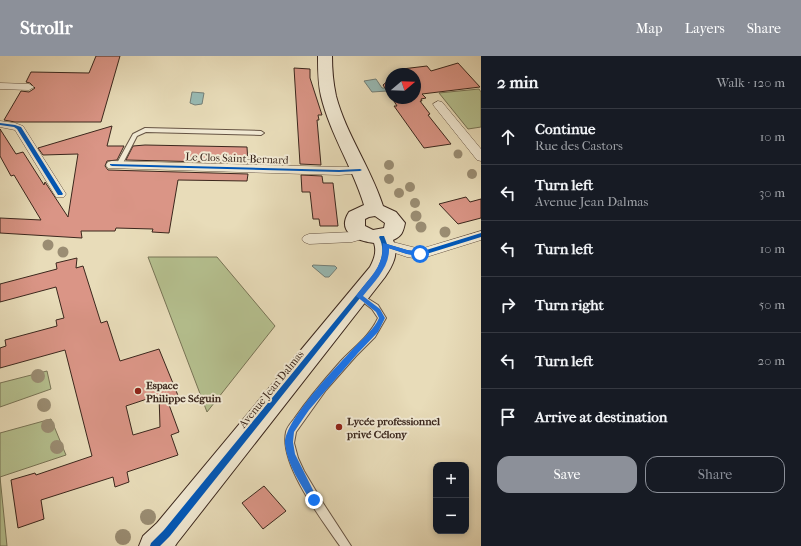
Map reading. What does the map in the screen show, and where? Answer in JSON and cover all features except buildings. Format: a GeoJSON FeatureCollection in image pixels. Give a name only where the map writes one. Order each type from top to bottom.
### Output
{"type":"FeatureCollection","features":[{"type":"Feature","properties":{"kind":"street"},"geometry":{"type":"LineString","coordinates":[[325,56],[325,83],[329,98],[335,116],[371,195],[375,210]]}},
{"type":"Feature","properties":{"kind":"street"},"geometry":{"type":"LineString","coordinates":[[0,86],[28,87]]}},
{"type":"Feature","properties":{"kind":"street"},"geometry":{"type":"LineString","coordinates":[[438,104],[481,157]]}},
{"type":"Feature","properties":{"kind":"street"},"geometry":{"type":"LineString","coordinates":[[0,124],[19,128],[60,194]]}},
{"type":"Feature","properties":{"kind":"street","name":"Le Clos Saint-Bernard"},"geometry":{"type":"LineString","coordinates":[[116,165],[339,171],[360,170]]}},
{"type":"Feature","properties":{"kind":"street"},"geometry":{"type":"LineString","coordinates":[[309,239],[352,237],[377,238],[393,232],[395,223],[388,214],[375,210],[359,213],[354,220],[356,227],[377,238],[407,252],[420,254],[481,235]]}},
{"type":"Feature","properties":{"kind":"street","name":"Avenue Jean Dalmas"},"geometry":{"type":"LineString","coordinates":[[154,546],[167,533],[378,272],[386,254],[377,238]]}},
{"type":"Feature","properties":{"kind":"lane"},"geometry":{"type":"LineString","coordinates":[[116,165],[135,135],[145,130],[260,133]]}},
{"type":"Feature","properties":{"kind":"lane"},"geometry":{"type":"LineString","coordinates":[[346,546],[314,500],[296,468],[289,442],[291,431],[306,408],[355,351],[376,330],[381,322],[382,318],[378,311],[359,296]]}},
{"type":"Feature","properties":{"kind":"green space"},"geometry":{"type":"Polygon","coordinates":[[[479,89],[481,92],[481,127],[468,129],[439,93],[479,89]]]}},
{"type":"Feature","properties":{"kind":"green space"},"geometry":{"type":"Polygon","coordinates":[[[148,257],[217,257],[275,326],[207,412],[148,257]]]}},
{"type":"Feature","properties":{"kind":"green space"},"geometry":{"type":"Polygon","coordinates":[[[47,371],[51,389],[0,407],[0,383],[47,371]]]}},
{"type":"Feature","properties":{"kind":"green space"},"geometry":{"type":"Polygon","coordinates":[[[51,419],[66,455],[0,477],[0,433],[51,419]]]}},
{"type":"Feature","properties":{"kind":"green space"},"geometry":{"type":"Polygon","coordinates":[[[0,477],[7,546],[0,546],[0,477]]]}},
{"type":"Feature","properties":{"kind":"water"},"geometry":{"type":"Polygon","coordinates":[[[376,79],[382,88],[385,88],[385,91],[372,92],[364,81],[376,79]]]}},
{"type":"Feature","properties":{"kind":"water"},"geometry":{"type":"Polygon","coordinates":[[[192,92],[204,93],[202,104],[195,105],[190,103],[192,92]]]}},
{"type":"Feature","properties":{"kind":"water"},"geometry":{"type":"Polygon","coordinates":[[[312,266],[335,266],[337,268],[329,277],[325,277],[312,266]]]}},
{"type":"Feature","properties":{"kind":"cycle path"},"geometry":{"type":"LineString","coordinates":[[0,124],[19,128],[60,194]]}},
{"type":"Feature","properties":{"kind":"cycle path"},"geometry":{"type":"LineString","coordinates":[[112,165],[339,171],[360,170]]}},
{"type":"Feature","properties":{"kind":"cycle path"},"geometry":{"type":"LineString","coordinates":[[385,245],[407,252],[420,254],[481,235]]}},
{"type":"Feature","properties":{"kind":"cycle path"},"geometry":{"type":"LineString","coordinates":[[154,546],[167,533],[378,272],[383,263],[386,251],[382,237]]}},
{"type":"Feature","properties":{"kind":"place","name":"Espace Philippe Séguin"},"geometry":{"type":"Point","coordinates":[138,391]}},
{"type":"Feature","properties":{"kind":"place","name":"Lycée professionnel privé Célony"},"geometry":{"type":"Point","coordinates":[339,427]}},
{"type":"Feature","properties":{"kind":"route"},"geometry":{"type":"LineString","coordinates":[[314,500],[296,468],[291,454],[289,442],[291,431],[306,408],[355,351],[379,326],[382,318],[378,311],[375,307],[359,296],[378,272],[383,263],[386,254],[385,245],[412,254],[420,254]]}}]}
